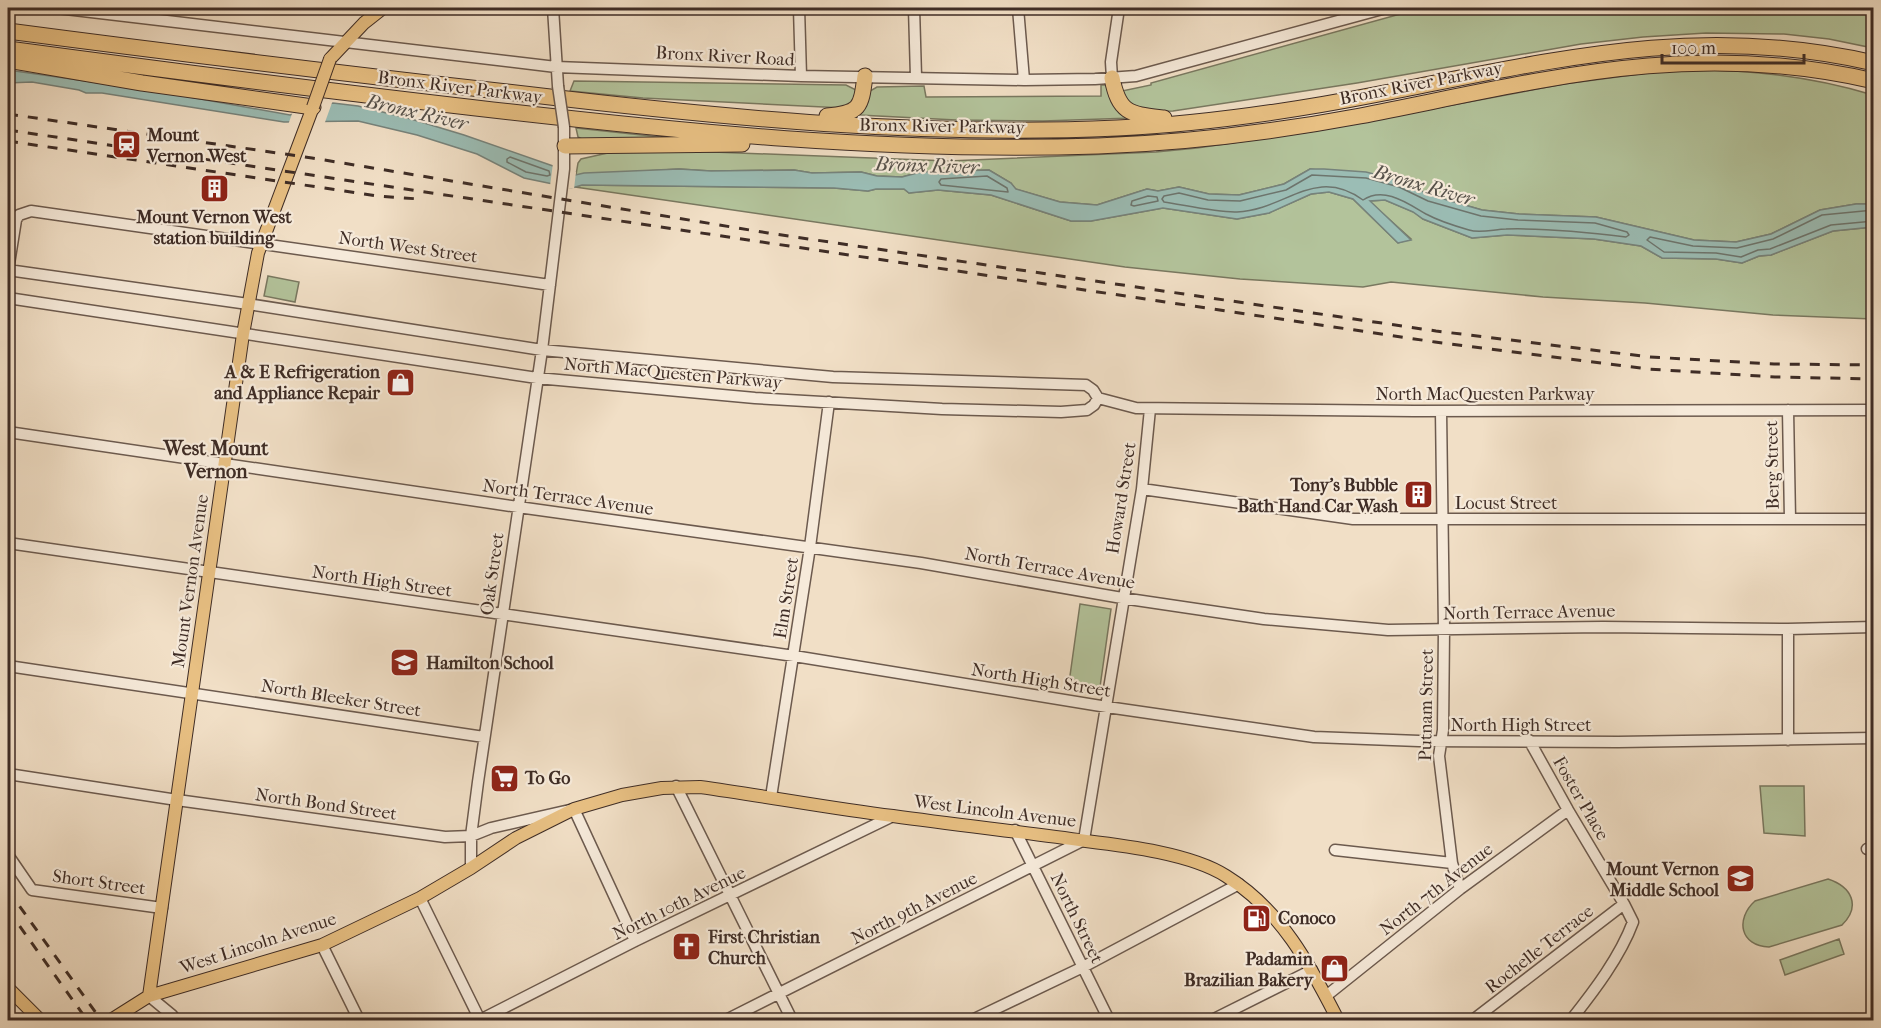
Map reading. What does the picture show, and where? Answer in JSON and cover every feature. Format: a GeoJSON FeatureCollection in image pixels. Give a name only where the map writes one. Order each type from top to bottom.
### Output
{"type":"FeatureCollection","features":[{"type":"Feature","properties":{"kind":"highway","name":"Bronx River Parkway"},"geometry":{"type":"LineString","coordinates":[[8,31],[250,63],[571,100],[777,120],[896,127],[1008,130],[1116,128],[1193,122],[1343,101],[1557,59],[1652,47],[1699,44],[1756,46],[1820,53],[1874,63]]}},
{"type":"Feature","properties":{"kind":"highway","name":"Bronx River Parkway"},"geometry":{"type":"LineString","coordinates":[[8,49],[338,92],[634,126],[783,139],[968,147],[1128,145],[1199,139],[1312,124],[1529,81],[1639,65],[1742,62],[1793,66],[1874,81]]}},
{"type":"Feature","properties":{"kind":"highway"},"geometry":{"type":"LineString","coordinates":[[8,60],[159,86],[313,107]]}},
{"type":"Feature","properties":{"kind":"highway"},"geometry":{"type":"LineString","coordinates":[[1844,74],[1874,87]]}},
{"type":"Feature","properties":{"kind":"highway"},"geometry":{"type":"LineString","coordinates":[[777,120],[852,112],[861,102],[865,76]]}},
{"type":"Feature","properties":{"kind":"highway"},"geometry":{"type":"LineString","coordinates":[[1112,78],[1118,100],[1125,110],[1140,116],[1193,122]]}},
{"type":"Feature","properties":{"kind":"highway"},"geometry":{"type":"LineString","coordinates":[[565,146],[714,146],[783,139]]}},
{"type":"Feature","properties":{"kind":"main road"},"geometry":{"type":"LineString","coordinates":[[347,41],[383,8]]}},
{"type":"Feature","properties":{"kind":"main road","name":"Mount Vernon Avenue"},"geometry":{"type":"LineString","coordinates":[[149,996],[243,334],[258,253],[330,59],[347,41]]}},
{"type":"Feature","properties":{"kind":"main road","name":"West Lincoln Avenue"},"geometry":{"type":"LineString","coordinates":[[113,1019],[149,996],[322,945],[420,898],[516,838],[574,809],[622,795],[676,786],[700,787],[893,816],[1015,830],[1139,848],[1205,865],[1239,884],[1278,920],[1292,937],[1312,970],[1338,1020]]}},
{"type":"Feature","properties":{"kind":"main road"},"geometry":{"type":"LineString","coordinates":[[9,992],[40,1020]]}},
{"type":"Feature","properties":{"kind":"street","name":"Bronx River Road"},"geometry":{"type":"LineString","coordinates":[[57,8],[556,67],[801,76],[1024,80],[1112,78],[1155,72],[1386,8]]}},
{"type":"Feature","properties":{"kind":"street","name":"Oak Street"},"geometry":{"type":"LineString","coordinates":[[471,868],[471,836],[484,736],[542,350],[562,187],[565,146],[556,67],[553,8]]}},
{"type":"Feature","properties":{"kind":"street"},"geometry":{"type":"LineString","coordinates":[[800,8],[801,76]]}},
{"type":"Feature","properties":{"kind":"street"},"geometry":{"type":"LineString","coordinates":[[914,8],[916,77]]}},
{"type":"Feature","properties":{"kind":"street"},"geometry":{"type":"LineString","coordinates":[[1018,8],[1024,80]]}},
{"type":"Feature","properties":{"kind":"street"},"geometry":{"type":"LineString","coordinates":[[1112,78],[1111,62],[1119,8]]}},
{"type":"Feature","properties":{"kind":"street","name":"North West Street"},"geometry":{"type":"LineString","coordinates":[[8,270],[16,220],[20,214],[31,211],[262,242],[550,285]]}},
{"type":"Feature","properties":{"kind":"street","name":"North MacQuesten Parkway"},"geometry":{"type":"LineString","coordinates":[[8,270],[248,304],[542,350],[833,377],[1086,385],[1093,390],[1098,399],[1150,410],[1874,410]]}},
{"type":"Feature","properties":{"kind":"street","name":"North MacQuesten Parkway"},"geometry":{"type":"LineString","coordinates":[[8,298],[537,378],[755,398],[942,409],[1061,412],[1087,410],[1098,399]]}},
{"type":"Feature","properties":{"kind":"street","name":"Elm Street"},"geometry":{"type":"LineString","coordinates":[[771,797],[810,548],[829,402]]}},
{"type":"Feature","properties":{"kind":"street","name":"Howard Street"},"geometry":{"type":"LineString","coordinates":[[1084,840],[1107,707],[1122,598],[1142,489],[1150,410]]}},
{"type":"Feature","properties":{"kind":"street","name":"Berg Street"},"geometry":{"type":"LineString","coordinates":[[1788,410],[1790,519]]}},
{"type":"Feature","properties":{"kind":"street","name":"Putnam Street"},"geometry":{"type":"LineString","coordinates":[[1441,411],[1444,629],[1439,756],[1452,863],[1460,889]]}},
{"type":"Feature","properties":{"kind":"street","name":"North Terrace Avenue"},"geometry":{"type":"LineString","coordinates":[[8,432],[518,507],[921,563],[1122,598],[1264,619],[1388,630],[1874,627]]}},
{"type":"Feature","properties":{"kind":"street","name":"Locust Street"},"geometry":{"type":"LineString","coordinates":[[1142,489],[1353,519],[1874,519]]}},
{"type":"Feature","properties":{"kind":"street","name":"North High Street"},"geometry":{"type":"LineString","coordinates":[[8,543],[794,656],[1107,707],[1314,737],[1441,741],[1618,742],[1874,738]]}},
{"type":"Feature","properties":{"kind":"street"},"geometry":{"type":"LineString","coordinates":[[1788,629],[1788,740]]}},
{"type":"Feature","properties":{"kind":"street","name":"North Bleeker Street"},"geometry":{"type":"LineString","coordinates":[[8,666],[484,736]]}},
{"type":"Feature","properties":{"kind":"street","name":"Foster Place"},"geometry":{"type":"LineString","coordinates":[[1529,740],[1633,922],[1628,934],[1586,1001],[1571,1020]]}},
{"type":"Feature","properties":{"kind":"street","name":"North Bond Street"},"geometry":{"type":"LineString","coordinates":[[8,774],[445,837],[471,836]]}},
{"type":"Feature","properties":{"kind":"street"},"geometry":{"type":"LineString","coordinates":[[676,786],[792,1020]]}},
{"type":"Feature","properties":{"kind":"street"},"geometry":{"type":"LineString","coordinates":[[574,809],[635,942]]}},
{"type":"Feature","properties":{"kind":"street","name":"West Lincoln Avenue"},"geometry":{"type":"LineString","coordinates":[[471,836],[491,828],[574,809]]}},
{"type":"Feature","properties":{"kind":"street","name":"North 7th Avenue"},"geometry":{"type":"LineString","coordinates":[[1326,996],[1460,889],[1568,810]]}},
{"type":"Feature","properties":{"kind":"street","name":"North 10th Avenue"},"geometry":{"type":"LineString","coordinates":[[480,1020],[893,816]]}},
{"type":"Feature","properties":{"kind":"street","name":"North Street"},"geometry":{"type":"LineString","coordinates":[[1015,830],[1109,1020]]}},
{"type":"Feature","properties":{"kind":"street","name":"North 9th Avenue"},"geometry":{"type":"LineString","coordinates":[[726,1020],[1084,840]]}},
{"type":"Feature","properties":{"kind":"street"},"geometry":{"type":"LineString","coordinates":[[1335,850],[1452,863]]}},
{"type":"Feature","properties":{"kind":"street","name":"Short Street"},"geometry":{"type":"LineString","coordinates":[[8,855],[32,890],[162,908]]}},
{"type":"Feature","properties":{"kind":"street"},"geometry":{"type":"LineString","coordinates":[[972,1020],[1083,967],[1239,884]]}},
{"type":"Feature","properties":{"kind":"street"},"geometry":{"type":"LineString","coordinates":[[420,898],[480,1020]]}},
{"type":"Feature","properties":{"kind":"street","name":"Rochelle Terrace"},"geometry":{"type":"LineString","coordinates":[[1473,1020],[1624,904]]}},
{"type":"Feature","properties":{"kind":"street"},"geometry":{"type":"LineString","coordinates":[[322,945],[359,1020]]}},
{"type":"Feature","properties":{"kind":"street"},"geometry":{"type":"LineString","coordinates":[[1212,1020],[1312,970]]}},
{"type":"Feature","properties":{"kind":"street"},"geometry":{"type":"LineString","coordinates":[[149,996],[176,1020]]}},
{"type":"Feature","properties":{"kind":"green space"},"geometry":{"type":"Polygon","coordinates":[[[1422,8],[1873,8],[1873,48],[1829,39],[1784,34],[1706,33],[1581,44],[1357,83],[1173,111],[1133,110],[1122,91],[1151,85],[1151,83],[1422,8]]]}},
{"type":"Feature","properties":{"kind":"green space"},"geometry":{"type":"Polygon","coordinates":[[[1741,71],[1785,76],[1873,95],[1873,204],[1856,204],[1820,210],[1771,234],[1736,242],[1694,240],[1596,217],[1482,210],[1430,195],[1401,181],[1310,169],[1284,184],[1239,195],[1209,194],[1179,187],[1158,191],[1147,189],[1097,205],[1060,202],[1015,189],[1011,183],[989,170],[921,172],[902,177],[877,176],[861,172],[812,173],[794,170],[679,169],[576,175],[581,159],[612,152],[687,151],[949,161],[1156,152],[1309,132],[1564,84],[1655,72],[1741,71]]]}},
{"type":"Feature","properties":{"kind":"green space"},"geometry":{"type":"Polygon","coordinates":[[[574,81],[846,85],[856,90],[857,98],[844,108],[643,98],[570,91],[574,81]]]}},
{"type":"Feature","properties":{"kind":"green space"},"geometry":{"type":"Polygon","coordinates":[[[1101,85],[1106,85],[1132,118],[1043,121],[956,120],[859,115],[870,91],[877,87],[924,86],[926,97],[1101,96],[1101,85]]]}},
{"type":"Feature","properties":{"kind":"green space"},"geometry":{"type":"Polygon","coordinates":[[[576,128],[679,139],[584,140],[578,137],[576,128]]]}},
{"type":"Feature","properties":{"kind":"green space"},"geometry":{"type":"Polygon","coordinates":[[[582,185],[834,188],[868,191],[904,189],[909,193],[938,190],[991,195],[1071,221],[1091,221],[1163,208],[1237,219],[1269,213],[1311,194],[1329,192],[1353,199],[1398,243],[1411,239],[1369,201],[1385,200],[1414,212],[1423,219],[1472,238],[1507,235],[1594,239],[1641,246],[1662,258],[1716,259],[1742,263],[1759,256],[1771,255],[1833,231],[1873,227],[1873,319],[1773,315],[1645,303],[1543,297],[1391,282],[1363,287],[1240,279],[1125,267],[575,187],[582,185]]]}},
{"type":"Feature","properties":{"kind":"green space"},"geometry":{"type":"Polygon","coordinates":[[[268,276],[299,282],[295,302],[264,296],[268,276]]]}},
{"type":"Feature","properties":{"kind":"green space"},"geometry":{"type":"Polygon","coordinates":[[[1080,604],[1111,609],[1099,694],[1068,690],[1080,604]]]}},
{"type":"Feature","properties":{"kind":"green space"},"geometry":{"type":"Polygon","coordinates":[[[1760,786],[1804,786],[1805,836],[1764,833],[1760,786]]]}},
{"type":"Feature","properties":{"kind":"green space"},"geometry":{"type":"Polygon","coordinates":[[[1828,879],[1843,887],[1851,898],[1851,911],[1842,925],[1769,947],[1752,942],[1747,937],[1743,923],[1749,908],[1755,901],[1828,879]]]}},
{"type":"Feature","properties":{"kind":"green space"},"geometry":{"type":"Polygon","coordinates":[[[1839,939],[1844,954],[1785,975],[1780,960],[1839,939]]]}},
{"type":"Feature","properties":{"kind":"water"},"geometry":{"type":"Polygon","coordinates":[[[8,70],[156,91],[290,115],[333,103],[358,106],[464,135],[553,166],[571,176],[584,173],[679,169],[794,170],[812,173],[861,172],[877,176],[902,177],[921,172],[989,170],[1011,183],[1016,189],[1060,202],[1097,205],[1147,189],[1158,191],[1179,187],[1209,194],[1239,195],[1284,184],[1310,169],[1324,169],[1366,172],[1401,181],[1430,195],[1482,210],[1596,217],[1694,240],[1736,242],[1771,234],[1820,210],[1856,204],[1873,204],[1873,227],[1833,231],[1771,255],[1759,256],[1742,263],[1716,259],[1662,258],[1641,246],[1594,239],[1507,235],[1472,238],[1423,219],[1385,200],[1370,201],[1411,240],[1398,243],[1353,199],[1329,192],[1311,194],[1269,213],[1237,219],[1163,208],[1091,221],[1071,221],[991,195],[938,190],[909,193],[904,189],[868,191],[834,188],[582,185],[572,188],[524,178],[477,154],[417,135],[358,121],[284,122],[102,93],[86,93],[32,82],[8,83],[8,70]]]}},
{"type":"Feature","properties":{"kind":"pier"},"geometry":{"type":"Polygon","coordinates":[[[333,100],[324,125],[288,125],[293,111],[333,100]]]}},
{"type":"Feature","properties":{"kind":"pier"},"geometry":{"type":"Polygon","coordinates":[[[553,163],[576,172],[574,189],[550,186],[553,163]]]}},
{"type":"Feature","properties":{"kind":"railway"},"geometry":{"type":"LineString","coordinates":[[8,114],[312,158],[768,233],[1436,331],[1650,357],[1774,364],[1874,365]]}},
{"type":"Feature","properties":{"kind":"railway"},"geometry":{"type":"LineString","coordinates":[[8,130],[1435,342],[1648,369],[1775,377],[1874,379]]}},
{"type":"Feature","properties":{"kind":"railway"},"geometry":{"type":"LineString","coordinates":[[8,141],[378,196],[419,199]]}},
{"type":"Feature","properties":{"kind":"railway"},"geometry":{"type":"LineString","coordinates":[[8,890],[101,1020]]}},
{"type":"Feature","properties":{"kind":"railway"},"geometry":{"type":"LineString","coordinates":[[8,910],[87,1020]]}},
{"type":"Feature","properties":{"kind":"place","name":"Mount Vernon West"},"geometry":{"type":"Point","coordinates":[126,145]}},
{"type":"Feature","properties":{"kind":"place","name":"Mount Vernon West station building"},"geometry":{"type":"Point","coordinates":[214,188]}},
{"type":"Feature","properties":{"kind":"place","name":"A & E Refrigeration and Appliance Repair"},"geometry":{"type":"Point","coordinates":[401,382]}},
{"type":"Feature","properties":{"kind":"place","name":"Tony's Bubble Bath Hand Car Wash"},"geometry":{"type":"Point","coordinates":[1419,495]}},
{"type":"Feature","properties":{"kind":"place","name":"Hamilton School"},"geometry":{"type":"Point","coordinates":[405,663]}},
{"type":"Feature","properties":{"kind":"place","name":"To Go"},"geometry":{"type":"Point","coordinates":[504,778]}},
{"type":"Feature","properties":{"kind":"place","name":"Mount Vernon Middle School"},"geometry":{"type":"Point","coordinates":[1740,879]}},
{"type":"Feature","properties":{"kind":"place","name":"Conoco"},"geometry":{"type":"Point","coordinates":[1257,918]}},
{"type":"Feature","properties":{"kind":"place","name":"First Christian Church"},"geometry":{"type":"Point","coordinates":[687,947]}},
{"type":"Feature","properties":{"kind":"place","name":"Padamin Brazilian Bakery"},"geometry":{"type":"Point","coordinates":[1334,969]}},
{"type":"Feature","properties":{"kind":"district","name":"West Mount Vernon"},"geometry":{"type":"Point","coordinates":[216,460]}},
{"type":"Feature","properties":{"kind":"water label","name":"Bronx River"},"geometry":{"type":"Point","coordinates":[417,112]}},
{"type":"Feature","properties":{"kind":"water label","name":"Bronx River"},"geometry":{"type":"Point","coordinates":[927,165]}},
{"type":"Feature","properties":{"kind":"water label","name":"Bronx River"},"geometry":{"type":"Point","coordinates":[1424,185]}}]}
